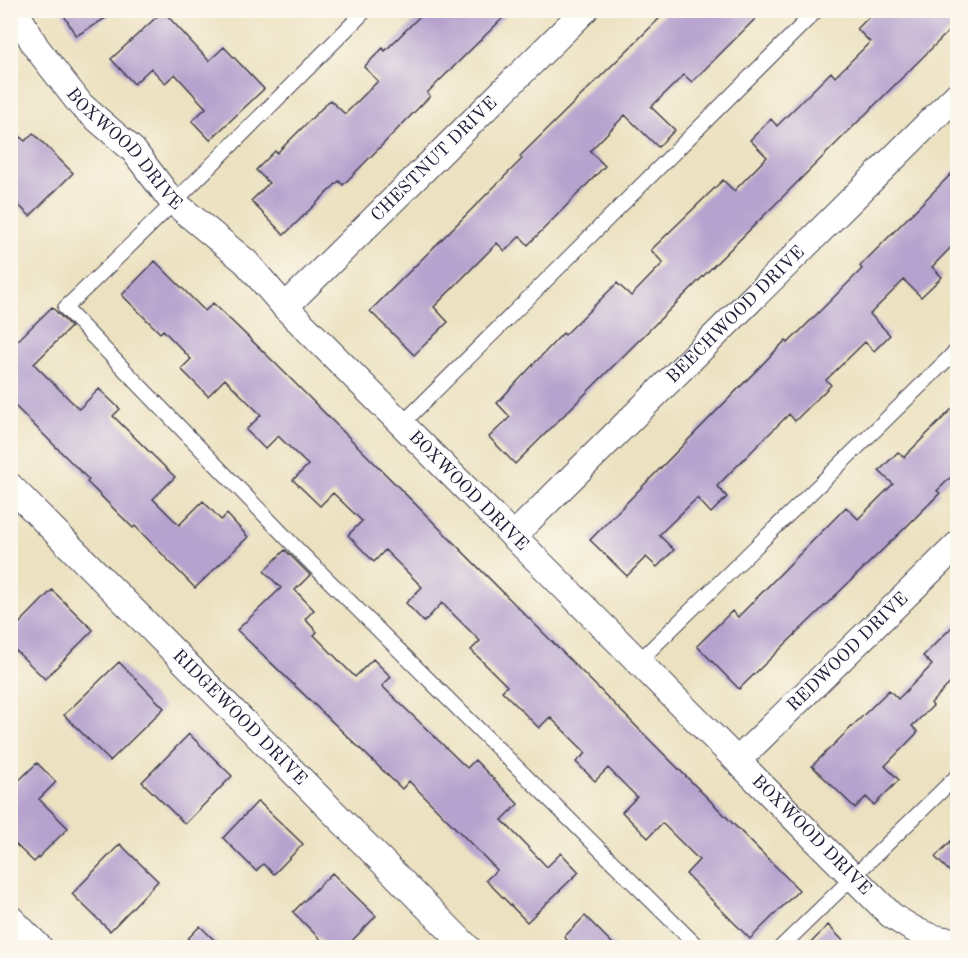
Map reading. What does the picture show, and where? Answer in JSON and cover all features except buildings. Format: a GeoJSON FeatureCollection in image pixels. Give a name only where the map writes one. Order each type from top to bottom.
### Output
{"type":"FeatureCollection","features":[{"type":"Feature","properties":{"kind":"street","name":"BOXWOOD DRIVE"},"geometry":{"type":"LineString","coordinates":[[15,10],[36,47],[81,105],[133,150],[176,203],[246,262],[285,308],[891,915],[916,932],[954,940]]}},
{"type":"Feature","properties":{"kind":"street","name":"CHESTNUT DRIVE"},"geometry":{"type":"LineString","coordinates":[[285,308],[585,10]]}},
{"type":"Feature","properties":{"kind":"street","name":"BEECHWOOD DRIVE"},"geometry":{"type":"LineString","coordinates":[[513,536],[957,94]]}},
{"type":"Feature","properties":{"kind":"street","name":"RIDGEWOOD DRIVE"},"geometry":{"type":"LineString","coordinates":[[10,486],[468,948]]}},
{"type":"Feature","properties":{"kind":"street","name":"REDWOOD DRIVE"},"geometry":{"type":"LineString","coordinates":[[738,760],[957,544]]}},
{"type":"Feature","properties":{"kind":"street"},"geometry":{"type":"LineString","coordinates":[[10,918],[40,948]]}},
{"type":"Feature","properties":{"kind":"lane"},"geometry":{"type":"LineString","coordinates":[[366,10],[231,144],[176,203],[65,308],[302,554],[699,948]]}},
{"type":"Feature","properties":{"kind":"lane"},"geometry":{"type":"LineString","coordinates":[[402,424],[817,10]]}},
{"type":"Feature","properties":{"kind":"lane"},"geometry":{"type":"LineString","coordinates":[[639,661],[957,349]]}},
{"type":"Feature","properties":{"kind":"lane"},"geometry":{"type":"LineString","coordinates":[[780,948],[957,775]]}}]}
